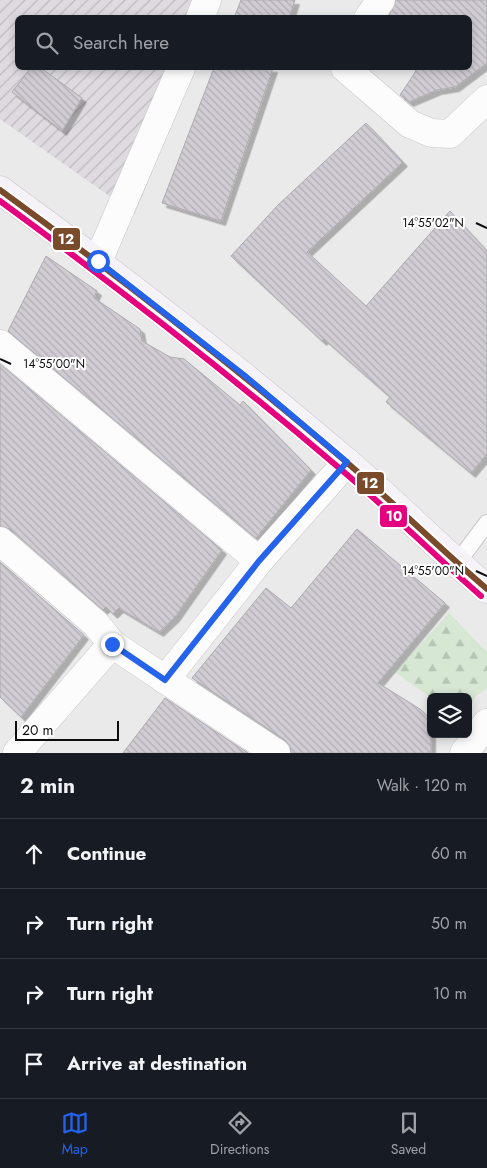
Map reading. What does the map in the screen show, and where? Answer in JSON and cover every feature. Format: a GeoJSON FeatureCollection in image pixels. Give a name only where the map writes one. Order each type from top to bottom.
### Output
{"type":"FeatureCollection","features":[{"type":"Feature","properties":{"kind":"main road"},"geometry":{"type":"LineString","coordinates":[[0,190],[98,261],[244,375],[347,462],[487,589]]}},
{"type":"Feature","properties":{"kind":"street"},"geometry":{"type":"LineString","coordinates":[[201,15],[207,0]]}},
{"type":"Feature","properties":{"kind":"street"},"geometry":{"type":"LineString","coordinates":[[370,15],[381,0]]}},
{"type":"Feature","properties":{"kind":"street"},"geometry":{"type":"LineString","coordinates":[[98,261],[180,70]]}},
{"type":"Feature","properties":{"kind":"street"},"geometry":{"type":"LineString","coordinates":[[347,70],[410,124],[431,133],[450,134],[485,105]]}},
{"type":"Feature","properties":{"kind":"street"},"geometry":{"type":"LineString","coordinates":[[0,344],[259,561]]}},
{"type":"Feature","properties":{"kind":"street"},"geometry":{"type":"LineString","coordinates":[[165,680],[259,561],[347,462]]}},
{"type":"Feature","properties":{"kind":"street"},"geometry":{"type":"LineString","coordinates":[[0,541],[96,624],[112,644],[276,753]]}},
{"type":"Feature","properties":{"kind":"street"},"geometry":{"type":"LineString","coordinates":[[0,738],[17,753],[112,644]]}},
{"type":"Feature","properties":{"kind":"street"},"geometry":{"type":"LineString","coordinates":[[464,753],[487,723]]}},
{"type":"Feature","properties":{"kind":"lane"},"geometry":{"type":"LineString","coordinates":[[457,563],[487,523]]}},
{"type":"Feature","properties":{"kind":"shaded area"},"geometry":{"type":"Polygon","coordinates":[[[0,0],[220,0],[215,15],[15,15],[15,70],[193,70],[135,214],[0,119],[0,0]]]}},
{"type":"Feature","properties":{"kind":"green space"},"geometry":{"type":"Polygon","coordinates":[[[449,613],[487,652],[487,688],[475,697],[472,703],[472,693],[427,693],[427,695],[395,672],[449,613]]]}},
{"type":"Feature","properties":{"kind":"building"},"geometry":{"type":"Polygon","coordinates":[[[241,0],[295,0],[290,15],[235,15],[241,0]]]}},
{"type":"Feature","properties":{"kind":"building"},"geometry":{"type":"Polygon","coordinates":[[[396,0],[487,0],[487,63],[455,87],[437,90],[409,102],[400,95],[415,70],[472,70],[472,15],[389,15],[396,0]]]}},
{"type":"Feature","properties":{"kind":"building"},"geometry":{"type":"Polygon","coordinates":[[[29,70],[44,70],[82,98],[62,131],[12,92],[29,70]]]}},
{"type":"Feature","properties":{"kind":"building"},"geometry":{"type":"Polygon","coordinates":[[[213,70],[272,70],[221,221],[162,203],[213,70]]]}},
{"type":"Feature","properties":{"kind":"building"},"geometry":{"type":"Polygon","coordinates":[[[366,123],[403,162],[307,252],[366,306],[450,211],[487,251],[487,454],[471,473],[386,402],[390,397],[324,339],[322,341],[231,256],[278,205],[366,123]]]}},
{"type":"Feature","properties":{"kind":"building"},"geometry":{"type":"Polygon","coordinates":[[[46,256],[97,291],[94,298],[140,329],[142,341],[170,357],[184,359],[240,405],[243,401],[311,470],[256,538],[8,331],[46,256]]]}},
{"type":"Feature","properties":{"kind":"building"},"geometry":{"type":"Polygon","coordinates":[[[0,364],[222,550],[175,617],[159,632],[119,608],[113,614],[106,607],[103,610],[10,529],[0,526],[0,364]]]}},
{"type":"Feature","properties":{"kind":"building"},"geometry":{"type":"Polygon","coordinates":[[[357,529],[445,603],[378,683],[427,715],[427,738],[431,738],[431,753],[291,753],[290,746],[285,740],[192,678],[266,588],[291,608],[357,529]]]}},
{"type":"Feature","properties":{"kind":"building"},"geometry":{"type":"Polygon","coordinates":[[[0,562],[84,635],[21,717],[0,697],[0,562]]]}},
{"type":"Feature","properties":{"kind":"building"},"geometry":{"type":"Polygon","coordinates":[[[165,698],[248,753],[123,753],[165,698]]]}},
{"type":"Feature","properties":{"kind":"transit line","name":"12"},"geometry":{"type":"LineString","coordinates":[[0,190],[131,288],[260,390],[362,476],[487,589]]}},
{"type":"Feature","properties":{"kind":"transit line","name":"10"},"geometry":{"type":"LineString","coordinates":[[0,201],[129,298],[256,398],[356,483],[481,596]]}},
{"type":"Feature","properties":{"kind":"route"},"geometry":{"type":"LineString","coordinates":[[98,261],[244,375],[347,462],[259,561],[165,680],[112,644]]}}]}
